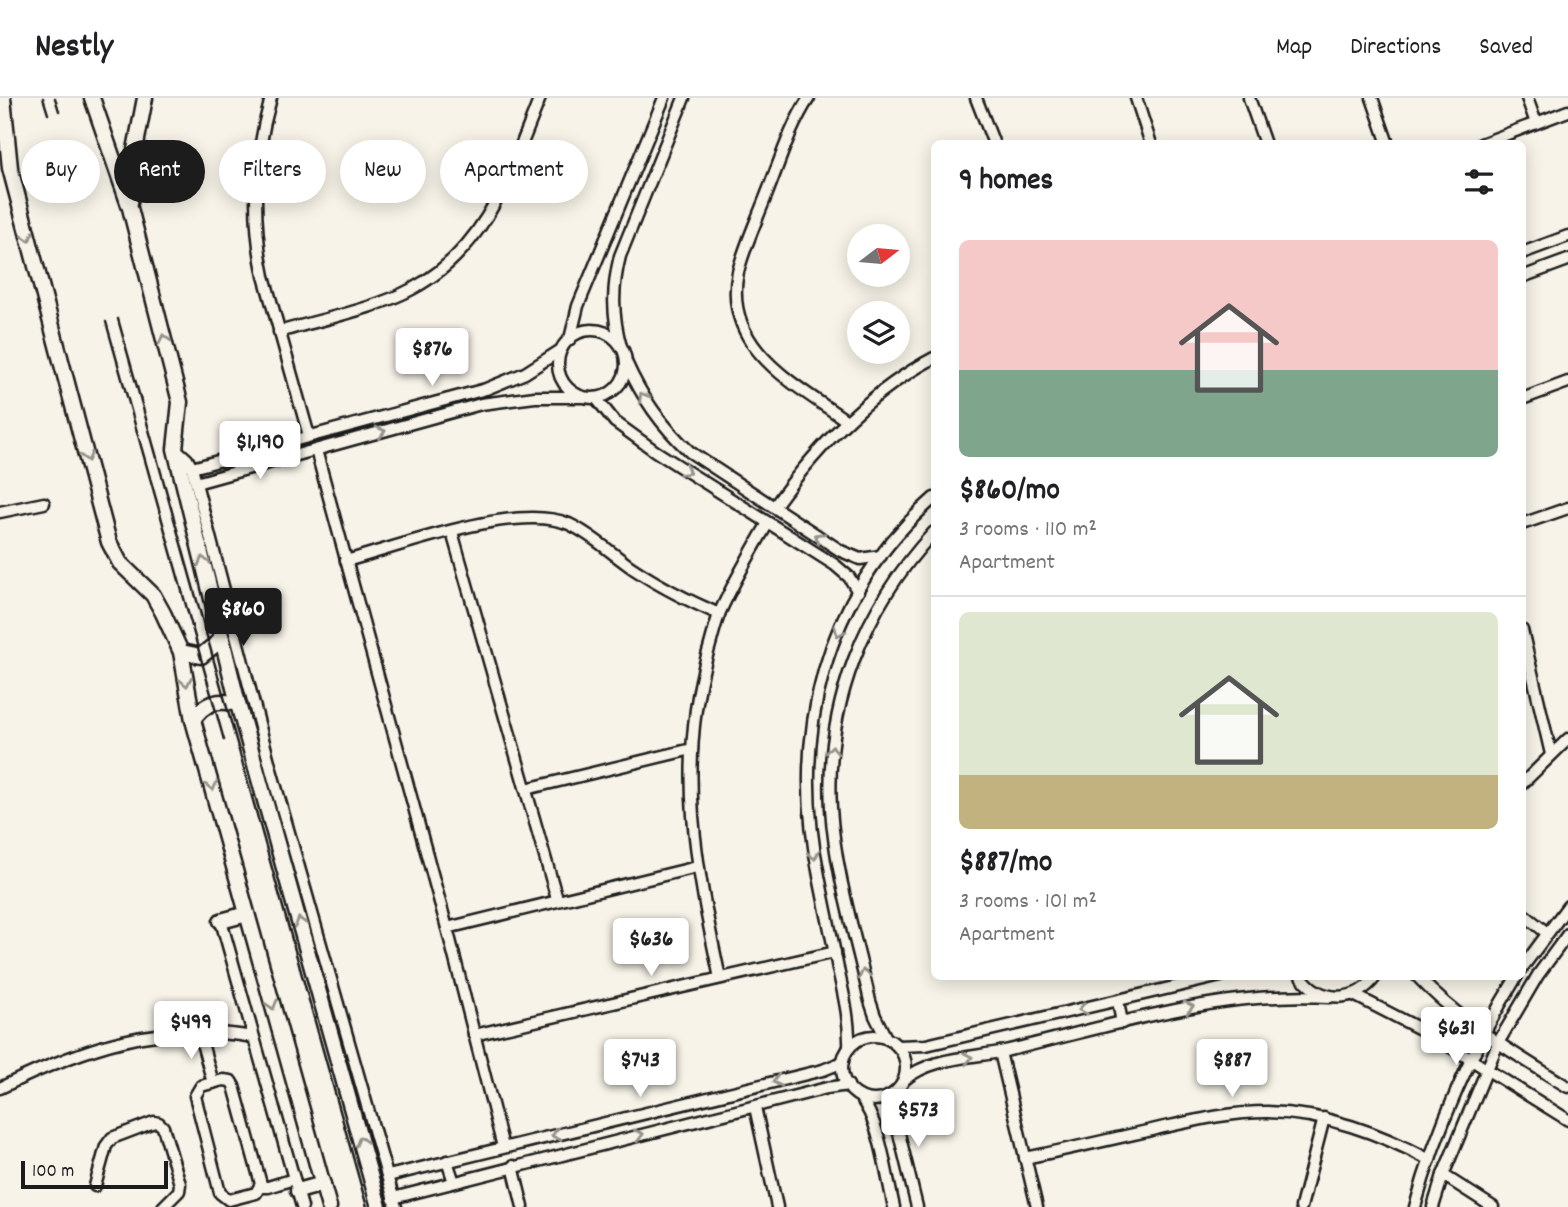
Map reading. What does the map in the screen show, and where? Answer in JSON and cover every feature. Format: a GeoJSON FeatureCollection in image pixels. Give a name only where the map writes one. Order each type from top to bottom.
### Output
{"type":"FeatureCollection","features":[{"type":"Feature","properties":{"kind":"main road"},"geometry":{"type":"LineString","coordinates":[[3,98],[10,168],[109,542],[120,563],[159,603],[181,652],[194,720],[329,1207]]}},
{"type":"Feature","properties":{"kind":"main road"},"geometry":{"type":"LineString","coordinates":[[92,98],[130,208],[180,402],[175,449],[238,704],[379,1207]]}},
{"type":"Feature","properties":{"kind":"main road"},"geometry":{"type":"LineString","coordinates":[[130,208],[134,155],[145,98]]}},
{"type":"Feature","properties":{"kind":"main road"},"geometry":{"type":"LineString","coordinates":[[181,652],[201,656],[222,639]]}},
{"type":"Feature","properties":{"kind":"main road"},"geometry":{"type":"LineString","coordinates":[[194,720],[202,709],[215,702],[238,704]]}},
{"type":"Feature","properties":{"kind":"main road"},"geometry":{"type":"LineString","coordinates":[[221,921],[247,914]]}},
{"type":"Feature","properties":{"kind":"main road"},"geometry":{"type":"LineString","coordinates":[[296,1185],[323,1184]]}},
{"type":"Feature","properties":{"kind":"street"},"geometry":{"type":"LineString","coordinates":[[271,98],[256,167],[258,250],[309,436]]}},
{"type":"Feature","properties":{"kind":"street"},"geometry":{"type":"LineString","coordinates":[[279,332],[382,302],[411,289],[459,254],[495,206],[540,98]]}},
{"type":"Feature","properties":{"kind":"street"},"geometry":{"type":"LineString","coordinates":[[570,339],[578,306],[664,98]]}},
{"type":"Feature","properties":{"kind":"street"},"geometry":{"type":"LineString","coordinates":[[684,98],[620,256],[614,278],[615,324],[626,362],[652,412],[690,452],[850,556],[881,556]]}},
{"type":"Feature","properties":{"kind":"street"},"geometry":{"type":"LineString","coordinates":[[809,98],[750,236],[738,272],[738,311],[753,348],[766,363],[847,421]]}},
{"type":"Feature","properties":{"kind":"street"},"geometry":{"type":"LineString","coordinates":[[976,98],[992,140]]}},
{"type":"Feature","properties":{"kind":"street"},"geometry":{"type":"LineString","coordinates":[[1136,98],[1150,140]]}},
{"type":"Feature","properties":{"kind":"street"},"geometry":{"type":"LineString","coordinates":[[1249,98],[1264,140]]}},
{"type":"Feature","properties":{"kind":"street"},"geometry":{"type":"LineString","coordinates":[[1372,98],[1387,140]]}},
{"type":"Feature","properties":{"kind":"street"},"geometry":{"type":"LineString","coordinates":[[1527,98],[1536,123]]}},
{"type":"Feature","properties":{"kind":"street"},"geometry":{"type":"LineString","coordinates":[[1492,140],[1568,111]]}},
{"type":"Feature","properties":{"kind":"street"},"geometry":{"type":"LineString","coordinates":[[1526,252],[1568,236]]}},
{"type":"Feature","properties":{"kind":"street"},"geometry":{"type":"LineString","coordinates":[[1526,276],[1568,260]]}},
{"type":"Feature","properties":{"kind":"street"},"geometry":{"type":"LineString","coordinates":[[192,468],[486,389],[526,373],[561,350],[578,333],[597,331],[607,334],[621,347]]}},
{"type":"Feature","properties":{"kind":"street"},"geometry":{"type":"LineString","coordinates":[[561,350],[559,373],[572,392],[582,397]]}},
{"type":"Feature","properties":{"kind":"street"},"geometry":{"type":"LineString","coordinates":[[774,507],[804,467],[847,421],[885,389],[931,360]]}},
{"type":"Feature","properties":{"kind":"street"},"geometry":{"type":"LineString","coordinates":[[196,483],[481,404],[535,397],[596,398],[614,390],[621,382],[626,362]]}},
{"type":"Feature","properties":{"kind":"street"},"geometry":{"type":"LineString","coordinates":[[1526,398],[1568,382]]}},
{"type":"Feature","properties":{"kind":"street"},"geometry":{"type":"LineString","coordinates":[[596,398],[610,416],[627,431],[842,570],[858,592]]}},
{"type":"Feature","properties":{"kind":"street"},"geometry":{"type":"LineString","coordinates":[[175,449],[187,459],[192,468],[272,773],[395,1202],[513,1166],[848,1086]]}},
{"type":"Feature","properties":{"kind":"street"},"geometry":{"type":"LineString","coordinates":[[316,450],[447,928],[503,1147]]}},
{"type":"Feature","properties":{"kind":"street"},"geometry":{"type":"LineString","coordinates":[[849,1048],[849,1022],[811,839],[808,760],[815,708],[837,634],[858,592],[881,556],[931,501]]}},
{"type":"Feature","properties":{"kind":"street"},"geometry":{"type":"LineString","coordinates":[[0,512],[44,503]]}},
{"type":"Feature","properties":{"kind":"street"},"geometry":{"type":"LineString","coordinates":[[1526,523],[1568,508]]}},
{"type":"Feature","properties":{"kind":"street"},"geometry":{"type":"LineString","coordinates":[[346,561],[486,522],[544,517],[570,525],[655,583],[719,614]]}},
{"type":"Feature","properties":{"kind":"street"},"geometry":{"type":"LineString","coordinates":[[720,978],[697,866],[692,818],[692,749],[698,693],[719,614],[768,523]]}},
{"type":"Feature","properties":{"kind":"street"},"geometry":{"type":"LineString","coordinates":[[452,531],[557,899]]}},
{"type":"Feature","properties":{"kind":"street"},"geometry":{"type":"LineString","coordinates":[[886,1038],[870,1001],[835,842],[831,773],[833,739],[849,671],[861,639],[895,579],[931,536]]}},
{"type":"Feature","properties":{"kind":"street"},"geometry":{"type":"LineString","coordinates":[[1526,647],[1551,754]]}},
{"type":"Feature","properties":{"kind":"street"},"geometry":{"type":"LineString","coordinates":[[1526,780],[1568,739]]}},
{"type":"Feature","properties":{"kind":"street"},"geometry":{"type":"LineString","coordinates":[[526,789],[692,749]]}},
{"type":"Feature","properties":{"kind":"street"},"geometry":{"type":"LineString","coordinates":[[447,928],[697,866]]}},
{"type":"Feature","properties":{"kind":"street"},"geometry":{"type":"LineString","coordinates":[[1526,962],[1568,906]]}},
{"type":"Feature","properties":{"kind":"street"},"geometry":{"type":"LineString","coordinates":[[1526,916],[1547,933]]}},
{"type":"Feature","properties":{"kind":"street"},"geometry":{"type":"LineString","coordinates":[[221,921],[302,1207]]}},
{"type":"Feature","properties":{"kind":"street"},"geometry":{"type":"LineString","coordinates":[[1433,1207],[1443,1175],[1498,1043],[1531,986],[1564,945],[1568,934]]}},
{"type":"Feature","properties":{"kind":"street"},"geometry":{"type":"LineString","coordinates":[[474,1035],[835,952]]}},
{"type":"Feature","properties":{"kind":"street"},"geometry":{"type":"LineString","coordinates":[[898,1046],[926,1045],[1205,980]]}},
{"type":"Feature","properties":{"kind":"street"},"geometry":{"type":"LineString","coordinates":[[1305,980],[1314,990],[1329,996]]}},
{"type":"Feature","properties":{"kind":"street"},"geometry":{"type":"LineString","coordinates":[[1354,995],[1373,980]]}},
{"type":"Feature","properties":{"kind":"street"},"geometry":{"type":"LineString","coordinates":[[1421,980],[1449,1007],[1498,1043],[1568,1087]]}},
{"type":"Feature","properties":{"kind":"street"},"geometry":{"type":"LineString","coordinates":[[1415,1207],[1430,1160],[1470,1058],[1515,980]]}},
{"type":"Feature","properties":{"kind":"street"},"geometry":{"type":"LineString","coordinates":[[917,1207],[894,1113],[897,1091],[904,1080],[925,1067],[1236,998],[1354,995],[1404,1019],[1568,1120]]}},
{"type":"Feature","properties":{"kind":"street"},"geometry":{"type":"LineString","coordinates":[[1118,1001],[1122,1023]]}},
{"type":"Feature","properties":{"kind":"street"},"geometry":{"type":"LineString","coordinates":[[0,1088],[53,1063],[111,1043],[151,1034],[199,1032],[253,1037]]}},
{"type":"Feature","properties":{"kind":"street"},"geometry":{"type":"LineString","coordinates":[[199,1032],[213,1083]]}},
{"type":"Feature","properties":{"kind":"street"},"geometry":{"type":"LineString","coordinates":[[894,1207],[875,1126],[860,1096],[848,1086],[842,1062],[849,1048],[859,1039],[873,1035],[886,1038],[898,1046],[906,1062],[904,1080]]}},
{"type":"Feature","properties":{"kind":"street"},"geometry":{"type":"LineString","coordinates":[[1000,1052],[1037,1207]]}},
{"type":"Feature","properties":{"kind":"street"},"geometry":{"type":"LineString","coordinates":[[388,1176],[823,1070],[842,1062]]}},
{"type":"Feature","properties":{"kind":"street"},"geometry":{"type":"LineString","coordinates":[[226,1080],[234,1086],[261,1187],[256,1193],[233,1200],[226,1199],[220,1193],[195,1099],[201,1086],[226,1080]]}},
{"type":"Feature","properties":{"kind":"street"},"geometry":{"type":"LineString","coordinates":[[860,1096],[879,1100],[897,1091]]}},
{"type":"Feature","properties":{"kind":"street"},"geometry":{"type":"LineString","coordinates":[[755,1107],[777,1207]]}},
{"type":"Feature","properties":{"kind":"street"},"geometry":{"type":"LineString","coordinates":[[1025,1158],[1216,1116],[1269,1112],[1324,1118],[1377,1134],[1430,1160]]}},
{"type":"Feature","properties":{"kind":"street"},"geometry":{"type":"LineString","coordinates":[[1301,1207],[1324,1118]]}},
{"type":"Feature","properties":{"kind":"street"},"geometry":{"type":"LineString","coordinates":[[95,1186],[106,1146],[112,1138],[154,1122],[159,1123],[163,1127],[180,1184],[179,1191],[163,1207]]}},
{"type":"Feature","properties":{"kind":"street"},"geometry":{"type":"LineString","coordinates":[[447,1161],[454,1182]]}},
{"type":"Feature","properties":{"kind":"street"},"geometry":{"type":"LineString","coordinates":[[513,1166],[523,1207]]}},
{"type":"Feature","properties":{"kind":"street"},"geometry":{"type":"LineString","coordinates":[[1443,1175],[1493,1207]]}},
{"type":"Feature","properties":{"kind":"street"},"geometry":{"type":"LineString","coordinates":[[261,1187],[296,1185]]}},
{"type":"Feature","properties":{"kind":"railway"},"geometry":{"type":"LineString","coordinates":[[43,98],[48,114]]}},
{"type":"Feature","properties":{"kind":"railway"},"geometry":{"type":"LineString","coordinates":[[55,98],[59,111]]}},
{"type":"Feature","properties":{"kind":"railway"},"geometry":{"type":"LineString","coordinates":[[118,319],[367,1207]]}},
{"type":"Feature","properties":{"kind":"railway"},"geometry":{"type":"LineString","coordinates":[[106,322],[224,740]]}}]}
